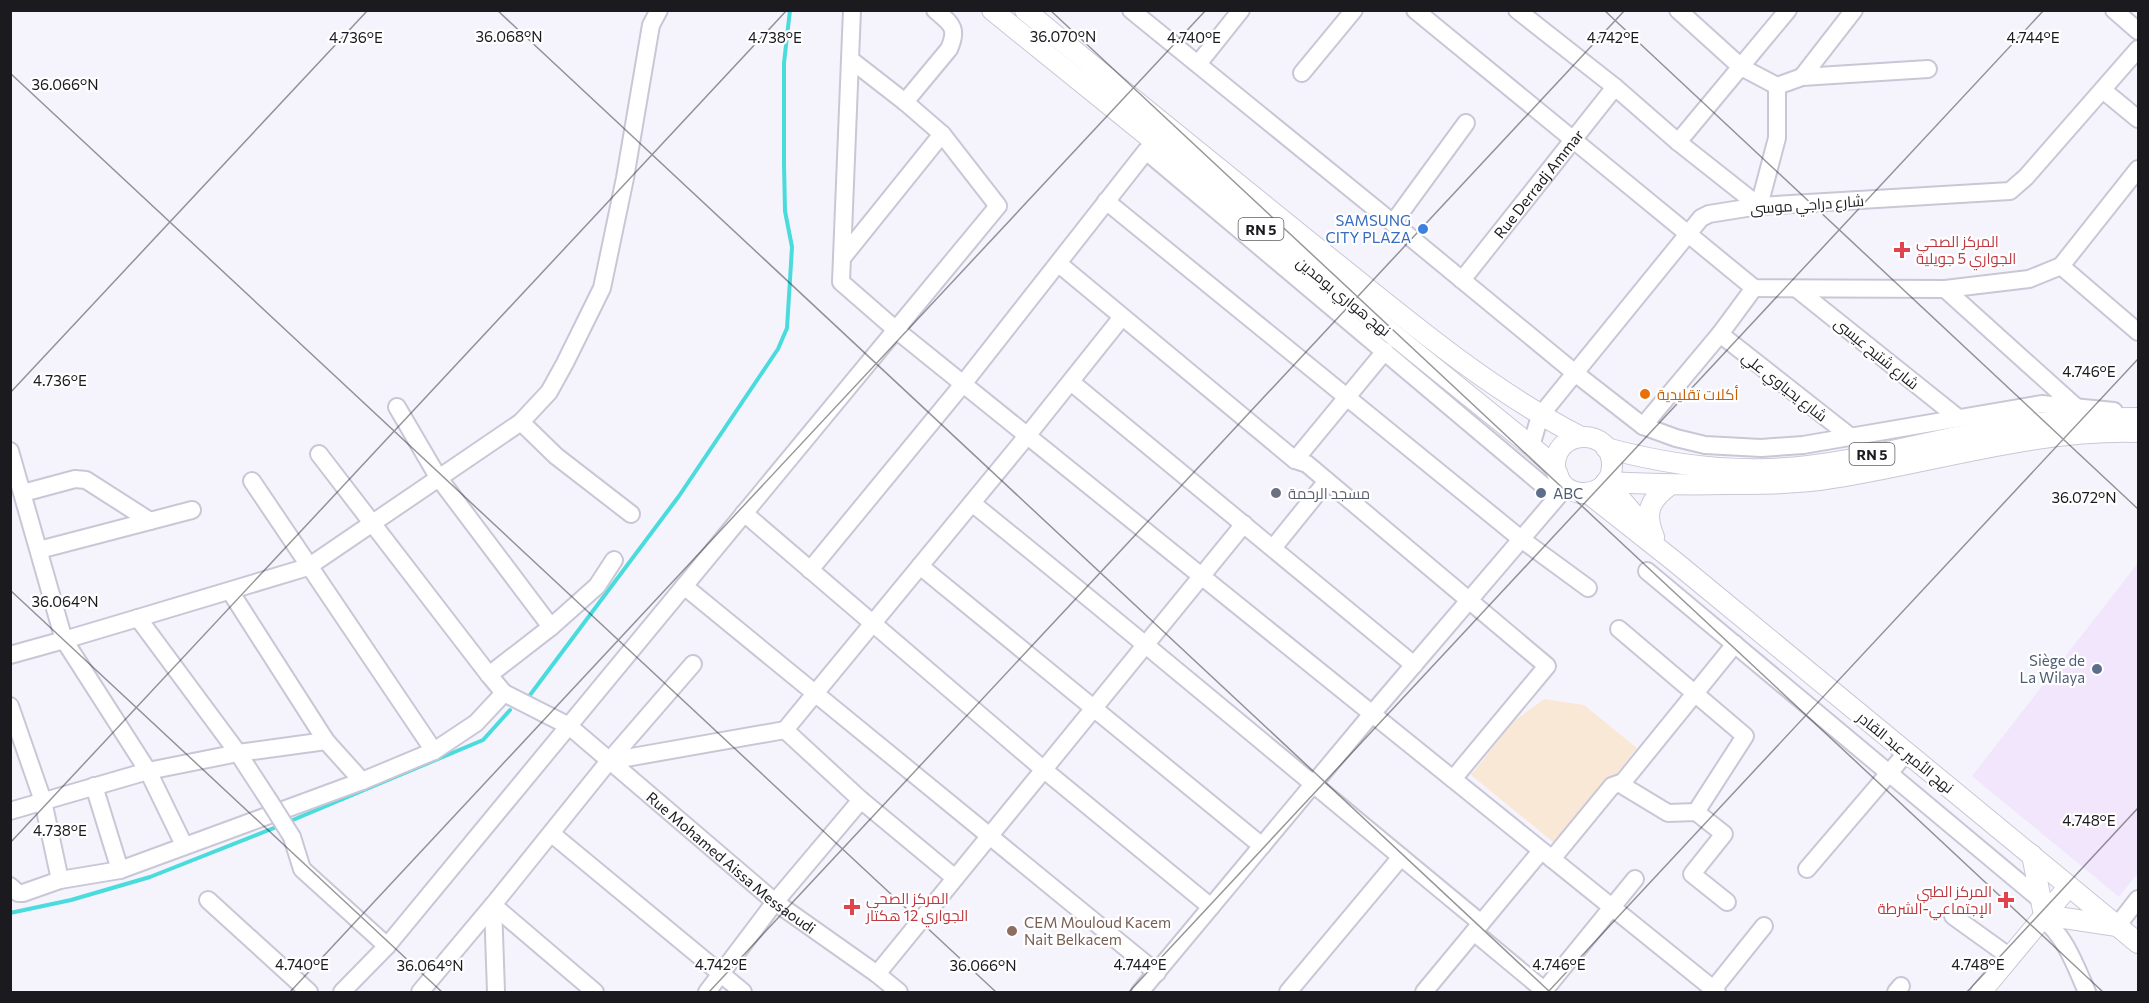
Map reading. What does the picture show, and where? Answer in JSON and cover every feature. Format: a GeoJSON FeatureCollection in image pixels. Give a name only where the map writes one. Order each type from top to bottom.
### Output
{"type":"FeatureCollection","features":[{"type":"Feature","properties":{"kind":"main road","name":"نهج هواري بومدين"},"geometry":{"type":"LineString","coordinates":[[992,10],[1531,447],[1556,470]]}},
{"type":"Feature","properties":{"kind":"main road","name":"نهج هواري بومدين"},"geometry":{"type":"LineString","coordinates":[[1025,10],[1143,108],[1413,324],[1540,416],[1581,437]]}},
{"type":"Feature","properties":{"kind":"main road","name":"RN 5"},"geometry":{"type":"LineString","coordinates":[[1606,448],[1688,464],[1768,469],[1832,462],[2002,428],[2054,420],[2139,418]]}},
{"type":"Feature","properties":{"kind":"main road","name":"RN 5"},"geometry":{"type":"LineString","coordinates":[[1606,482],[1670,485],[1804,482],[1881,470],[2016,442],[2096,432],[2139,432]]}},
{"type":"Feature","properties":{"kind":"main road"},"geometry":{"type":"LineString","coordinates":[[1581,437],[1596,440],[1606,448],[1611,458],[1612,466],[1606,482],[1600,488],[1588,493],[1562,492],[1556,470],[1556,457],[1561,447],[1569,440],[1581,437]]}},
{"type":"Feature","properties":{"kind":"main road","name":"نهج الأمير عبد القادر"},"geometry":{"type":"LineString","coordinates":[[1606,482],[1674,561]]}},
{"type":"Feature","properties":{"kind":"main road"},"geometry":{"type":"LineString","coordinates":[[1655,539],[1650,524],[1649,509],[1654,498],[1670,485]]}},
{"type":"Feature","properties":{"kind":"main road","name":"نهج الأمير عبد القادر"},"geometry":{"type":"LineString","coordinates":[[1588,493],[2139,943]]}},
{"type":"Feature","properties":{"kind":"main road"},"geometry":{"type":"LineString","coordinates":[[2032,855],[2043,911]]}},
{"type":"Feature","properties":{"kind":"main road"},"geometry":{"type":"LineString","coordinates":[[1981,993],[2043,911],[2069,886]]}},
{"type":"Feature","properties":{"kind":"main road"},"geometry":{"type":"LineString","coordinates":[[2043,911],[2117,926]]}},
{"type":"Feature","properties":{"kind":"street"},"geometry":{"type":"LineString","coordinates":[[10,655],[308,567],[521,422],[549,392],[566,363],[602,288],[625,178],[651,26],[659,10]]}},
{"type":"Feature","properties":{"kind":"street"},"geometry":{"type":"LineString","coordinates":[[852,10],[841,282],[896,330],[1714,992],[1764,926]]}},
{"type":"Feature","properties":{"kind":"street"},"geometry":{"type":"LineString","coordinates":[[906,102],[949,49],[952,41],[954,33],[952,26],[935,10]]}},
{"type":"Feature","properties":{"kind":"street"},"geometry":{"type":"LineString","coordinates":[[1131,10],[1643,426],[1676,438],[1730,447],[1761,448],[1803,445],[2042,404],[2105,411],[2139,409]]}},
{"type":"Feature","properties":{"kind":"street"},"geometry":{"type":"LineString","coordinates":[[1198,64],[1241,10]]}},
{"type":"Feature","properties":{"kind":"street"},"geometry":{"type":"LineString","coordinates":[[1302,73],[1354,10]]}},
{"type":"Feature","properties":{"kind":"street"},"geometry":{"type":"LineString","coordinates":[[1415,10],[1754,288],[1945,289],[2029,279],[2061,266],[2139,168]]}},
{"type":"Feature","properties":{"kind":"street"},"geometry":{"type":"LineString","coordinates":[[1678,10],[1741,67],[1777,86],[1802,77],[1928,69]]}},
{"type":"Feature","properties":{"kind":"street"},"geometry":{"type":"LineString","coordinates":[[1678,142],[1788,10]]}},
{"type":"Feature","properties":{"kind":"street"},"geometry":{"type":"LineString","coordinates":[[1802,77],[1854,10]]}},
{"type":"Feature","properties":{"kind":"street"},"geometry":{"type":"LineString","coordinates":[[2114,10],[2139,31]]}},
{"type":"Feature","properties":{"kind":"street"},"geometry":{"type":"LineString","coordinates":[[1529,14],[1678,142],[1759,206],[1777,138],[1777,86]]}},
{"type":"Feature","properties":{"kind":"street","name":"شارع دراجي موسى"},"geometry":{"type":"LineString","coordinates":[[1531,447],[1540,416],[1697,221],[1705,216],[1759,206],[2010,191],[2026,177],[2139,49]]}},
{"type":"Feature","properties":{"kind":"street"},"geometry":{"type":"LineString","coordinates":[[342,993],[387,946],[998,206],[942,134],[906,102],[851,60]]}},
{"type":"Feature","properties":{"kind":"street","name":"Rue Derradj Ammar"},"geometry":{"type":"LineString","coordinates":[[1462,280],[1615,87]]}},
{"type":"Feature","properties":{"kind":"street"},"geometry":{"type":"LineString","coordinates":[[2104,91],[2139,119]]}},
{"type":"Feature","properties":{"kind":"street"},"geometry":{"type":"LineString","coordinates":[[1140,993],[1371,715],[1562,492],[1385,351],[1146,151],[1132,125],[1143,108]]}},
{"type":"Feature","properties":{"kind":"street"},"geometry":{"type":"LineString","coordinates":[[1393,223],[1466,123]]}},
{"type":"Feature","properties":{"kind":"street"},"geometry":{"type":"LineString","coordinates":[[843,257],[942,134]]}},
{"type":"Feature","properties":{"kind":"street"},"geometry":{"type":"LineString","coordinates":[[810,570],[963,384],[1146,151]]}},
{"type":"Feature","properties":{"kind":"street"},"geometry":{"type":"LineString","coordinates":[[1106,201],[1521,539],[1588,588]]}},
{"type":"Feature","properties":{"kind":"street"},"geometry":{"type":"LineString","coordinates":[[1059,264],[1295,460],[1307,464],[1547,666],[1453,779]]}},
{"type":"Feature","properties":{"kind":"street"},"geometry":{"type":"LineString","coordinates":[[2061,266],[2139,332]]}},
{"type":"Feature","properties":{"kind":"street"},"geometry":{"type":"LineString","coordinates":[[1643,426],[1720,334],[1754,288]]}},
{"type":"Feature","properties":{"kind":"street","name":"شارع شتيح عيسى"},"geometry":{"type":"LineString","coordinates":[[1797,289],[1957,417]]}},
{"type":"Feature","properties":{"kind":"street"},"geometry":{"type":"LineString","coordinates":[[1945,289],[2076,406]]}},
{"type":"Feature","properties":{"kind":"street"},"geometry":{"type":"LineString","coordinates":[[609,761],[785,730],[1122,317]]}},
{"type":"Feature","properties":{"kind":"street","name":"شارع يحياوي علي"},"geometry":{"type":"LineString","coordinates":[[1720,334],[1851,437]]}},
{"type":"Feature","properties":{"kind":"street"},"geometry":{"type":"LineString","coordinates":[[1295,460],[1385,351]]}},
{"type":"Feature","properties":{"kind":"street"},"geometry":{"type":"LineString","coordinates":[[1071,382],[1414,665]]}},
{"type":"Feature","properties":{"kind":"street"},"geometry":{"type":"LineString","coordinates":[[397,407],[438,477],[551,627]]}},
{"type":"Feature","properties":{"kind":"street"},"geometry":{"type":"LineString","coordinates":[[521,422],[556,456],[631,514]]}},
{"type":"Feature","properties":{"kind":"street"},"geometry":{"type":"LineString","coordinates":[[10,451],[64,640],[148,771],[184,845]]}},
{"type":"Feature","properties":{"kind":"street"},"geometry":{"type":"LineString","coordinates":[[10,886],[18,893],[23,893],[60,880],[120,870],[362,781],[434,751],[476,723],[504,693],[319,454]]}},
{"type":"Feature","properties":{"kind":"street"},"geometry":{"type":"LineString","coordinates":[[23,493],[75,479],[86,480],[150,521]]}},
{"type":"Feature","properties":{"kind":"street"},"geometry":{"type":"LineString","coordinates":[[1273,548],[1327,481]]}},
{"type":"Feature","properties":{"kind":"street"},"geometry":{"type":"LineString","coordinates":[[252,482],[434,751]]}},
{"type":"Feature","properties":{"kind":"street"},"geometry":{"type":"LineString","coordinates":[[972,502],[1401,857],[1544,992],[1635,879]]}},
{"type":"Feature","properties":{"kind":"street"},"geometry":{"type":"LineString","coordinates":[[39,550],[192,510]]}},
{"type":"Feature","properties":{"kind":"street"},"geometry":{"type":"LineString","coordinates":[[744,513],[1043,769],[1211,907]]}},
{"type":"Feature","properties":{"kind":"street"},"geometry":{"type":"LineString","coordinates":[[877,974],[1244,524]]}},
{"type":"Feature","properties":{"kind":"street"},"geometry":{"type":"LineString","coordinates":[[489,675],[551,627],[597,586],[614,560]]}},
{"type":"Feature","properties":{"kind":"street"},"geometry":{"type":"LineString","coordinates":[[920,566],[1262,846]]}},
{"type":"Feature","properties":{"kind":"street"},"geometry":{"type":"LineString","coordinates":[[1647,571],[1890,773],[2043,911],[2065,944],[2087,993]]}},
{"type":"Feature","properties":{"kind":"street"},"geometry":{"type":"LineString","coordinates":[[684,586],[1157,973]]}},
{"type":"Feature","properties":{"kind":"street"},"geometry":{"type":"LineString","coordinates":[[230,591],[326,741],[362,781]]}},
{"type":"Feature","properties":{"kind":"street"},"geometry":{"type":"LineString","coordinates":[[138,618],[238,753],[292,837],[302,869],[387,946]]}},
{"type":"Feature","properties":{"kind":"street"},"geometry":{"type":"LineString","coordinates":[[1619,629],[1745,736],[1696,812]]}},
{"type":"Feature","properties":{"kind":"street"},"geometry":{"type":"LineString","coordinates":[[1424,993],[1478,928],[1546,855],[1612,786],[1623,782],[1735,644]]}},
{"type":"Feature","properties":{"kind":"street"},"geometry":{"type":"LineString","coordinates":[[420,993],[552,834],[609,761],[693,664]]}},
{"type":"Feature","properties":{"kind":"street","name":"Rue Mohamed Aissa Messaoudi"},"geometry":{"type":"LineString","coordinates":[[504,693],[569,726],[775,902],[877,974],[899,993]]}},
{"type":"Feature","properties":{"kind":"street"},"geometry":{"type":"LineString","coordinates":[[10,706],[14,726],[43,801],[60,880]]}},
{"type":"Feature","properties":{"kind":"street"},"geometry":{"type":"LineString","coordinates":[[785,730],[861,800],[955,878]]}},
{"type":"Feature","properties":{"kind":"street"},"geometry":{"type":"LineString","coordinates":[[10,811],[148,771],[238,753],[326,741]]}},
{"type":"Feature","properties":{"kind":"street"},"geometry":{"type":"LineString","coordinates":[[1807,869],[1907,752]]}},
{"type":"Feature","properties":{"kind":"street"},"geometry":{"type":"LineString","coordinates":[[1623,782],[1625,787],[1668,813],[1696,812],[1724,834],[1692,874],[1726,902]]}},
{"type":"Feature","properties":{"kind":"street"},"geometry":{"type":"LineString","coordinates":[[94,786],[120,870]]}},
{"type":"Feature","properties":{"kind":"street"},"geometry":{"type":"LineString","coordinates":[[707,993],[775,902],[861,800]]}},
{"type":"Feature","properties":{"kind":"street"},"geometry":{"type":"LineString","coordinates":[[552,834],[743,993]]}},
{"type":"Feature","properties":{"kind":"street"},"geometry":{"type":"LineString","coordinates":[[1288,993],[1401,857]]}},
{"type":"Feature","properties":{"kind":"street"},"geometry":{"type":"LineString","coordinates":[[2117,926],[2139,899]]}},
{"type":"Feature","properties":{"kind":"street"},"geometry":{"type":"LineString","coordinates":[[208,900],[309,993]]}},
{"type":"Feature","properties":{"kind":"street"},"geometry":{"type":"LineString","coordinates":[[493,905],[496,993]]}},
{"type":"Feature","properties":{"kind":"street"},"geometry":{"type":"LineString","coordinates":[[493,905],[595,993]]}},
{"type":"Feature","properties":{"kind":"street"},"geometry":{"type":"LineString","coordinates":[[1953,916],[2010,957]]}},
{"type":"Feature","properties":{"kind":"shaded area","name":"Siège de La Wilaya"},"geometry":{"type":"Polygon","coordinates":[[[2138,563],[2138,873],[2119,897],[1972,776],[2138,563]]]}},
{"type":"Feature","properties":{"kind":"shaded area"},"geometry":{"type":"Polygon","coordinates":[[[1544,699],[1584,705],[1637,748],[1558,846],[1471,775],[1513,722],[1544,699]]]}},
{"type":"Feature","properties":{"kind":"waterway"},"geometry":{"type":"LineString","coordinates":[[530,695],[679,496],[778,349],[787,328],[792,247],[785,211],[784,63],[790,10]]}},
{"type":"Feature","properties":{"kind":"waterway"},"geometry":{"type":"LineString","coordinates":[[288,822],[483,740],[510,710]]}},
{"type":"Feature","properties":{"kind":"waterway"},"geometry":{"type":"LineString","coordinates":[[10,913],[71,900],[150,877],[279,826]]}},
{"type":"Feature","properties":{"kind":"place","name":"SAMSUNG CITY PLAZA"},"geometry":{"type":"Point","coordinates":[1423,229]}},
{"type":"Feature","properties":{"kind":"place","name":"المركز الصحي الجواري 5 جويلية"},"geometry":{"type":"Point","coordinates":[1902,250]}},
{"type":"Feature","properties":{"kind":"place","name":"أكلات تقليدية"},"geometry":{"type":"Point","coordinates":[1645,394]}},
{"type":"Feature","properties":{"kind":"place","name":"مسجد الرحمة"},"geometry":{"type":"Point","coordinates":[1276,493]}},
{"type":"Feature","properties":{"kind":"place","name":"ABC"},"geometry":{"type":"Point","coordinates":[1541,493]}},
{"type":"Feature","properties":{"kind":"place","name":"Siège de La Wilaya"},"geometry":{"type":"Point","coordinates":[2097,669]}},
{"type":"Feature","properties":{"kind":"place","name":"المركز الطبي الإجتماعي-الشرطة"},"geometry":{"type":"Point","coordinates":[2006,900]}},
{"type":"Feature","properties":{"kind":"place","name":"المركز الصحي الجواري 12 هكتار"},"geometry":{"type":"Point","coordinates":[852,907]}},
{"type":"Feature","properties":{"kind":"place","name":"CEM Mouloud Kacem Nait Belkacem"},"geometry":{"type":"Point","coordinates":[1012,931]}}]}
